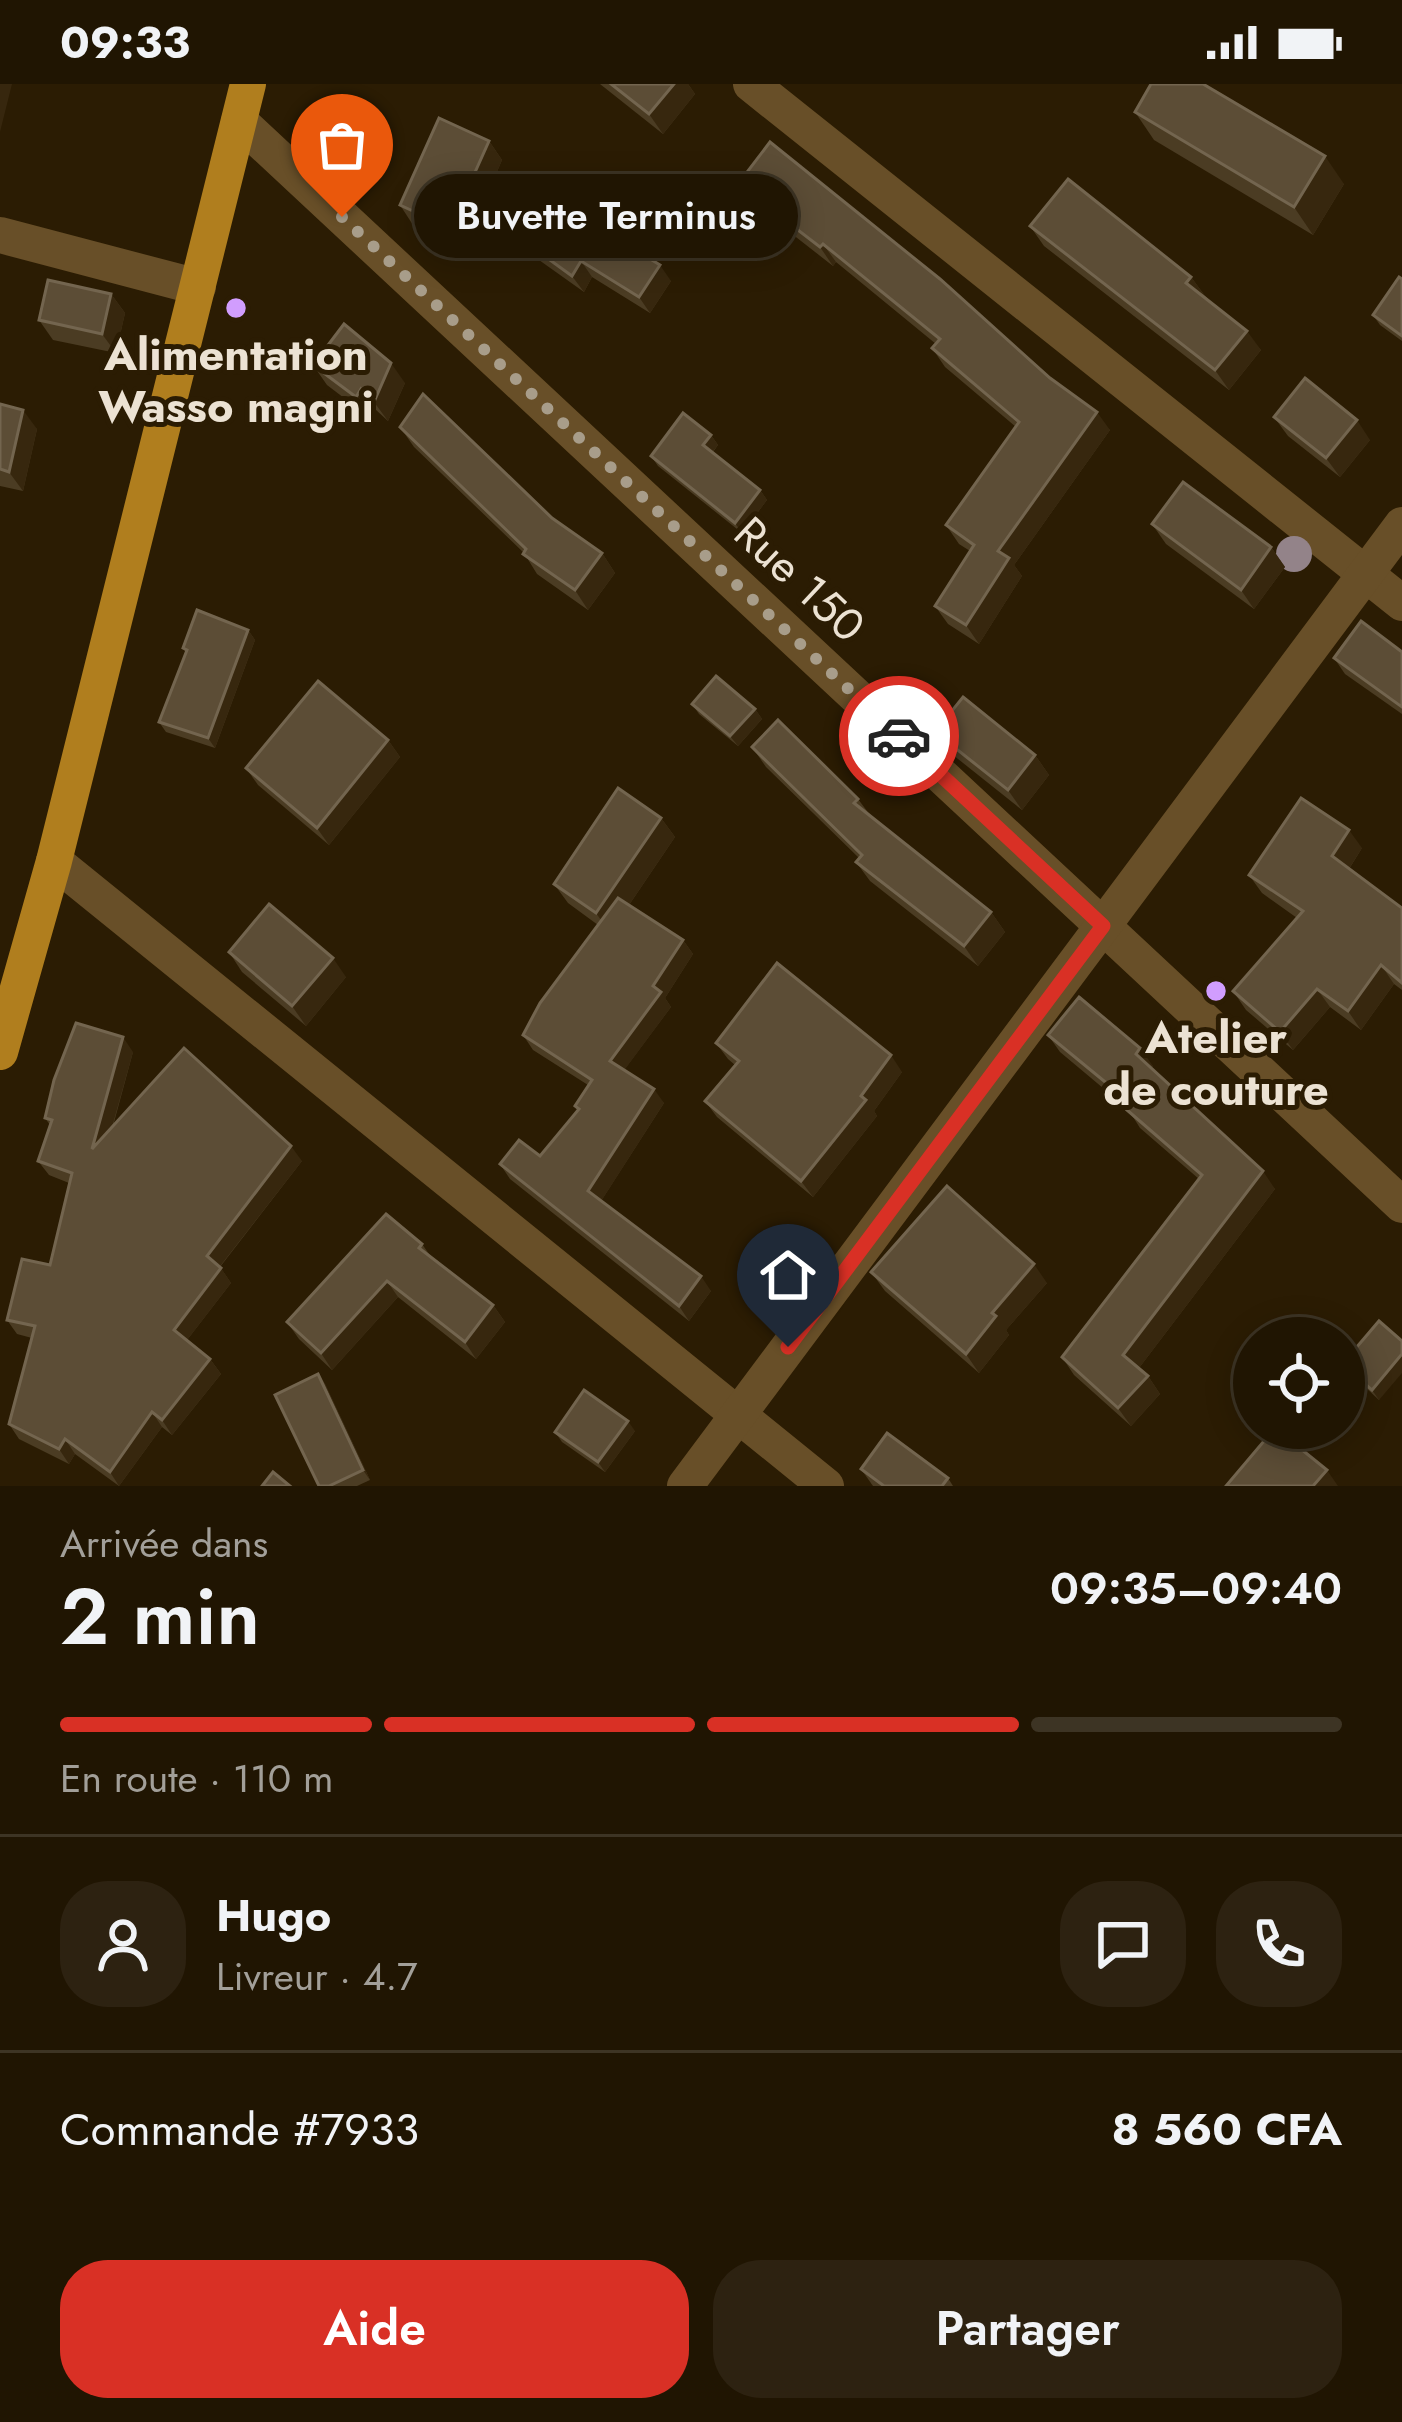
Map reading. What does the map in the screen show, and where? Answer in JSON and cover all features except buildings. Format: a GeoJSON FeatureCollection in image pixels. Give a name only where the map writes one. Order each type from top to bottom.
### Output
{"type":"FeatureCollection","features":[{"type":"Feature","properties":{"kind":"main road"},"geometry":{"type":"LineString","coordinates":[[0,1052],[54,862],[248,84]]}},
{"type":"Feature","properties":{"kind":"street"},"geometry":{"type":"LineString","coordinates":[[751,84],[1402,603]]}},
{"type":"Feature","properties":{"kind":"street","name":"Rue 150"},"geometry":{"type":"LineString","coordinates":[[238,121],[1402,1205]]}},
{"type":"Feature","properties":{"kind":"street"},"geometry":{"type":"LineString","coordinates":[[0,235],[197,287]]}},
{"type":"Feature","properties":{"kind":"street"},"geometry":{"type":"LineString","coordinates":[[685,1486],[1402,525]]}},
{"type":"Feature","properties":{"kind":"street"},"geometry":{"type":"LineString","coordinates":[[54,862],[826,1486]]}},
{"type":"Feature","properties":{"kind":"way so far"},"geometry":{"type":"LineString","coordinates":[[342,217],[899,736]]}},
{"type":"Feature","properties":{"kind":"place","name":"Buvette Terminus"},"geometry":{"type":"Point","coordinates":[342,217]}},
{"type":"Feature","properties":{"kind":"place","name":"Alimentation Wasso magni"},"geometry":{"type":"Point","coordinates":[236,308]}},
{"type":"Feature","properties":{"kind":"place","name":"Atelier de couture"},"geometry":{"type":"Point","coordinates":[1216,991]}},
{"type":"Feature","properties":{"kind":"route"},"geometry":{"type":"LineString","coordinates":[[788,1347],[1103,926],[899,736]]}}]}
